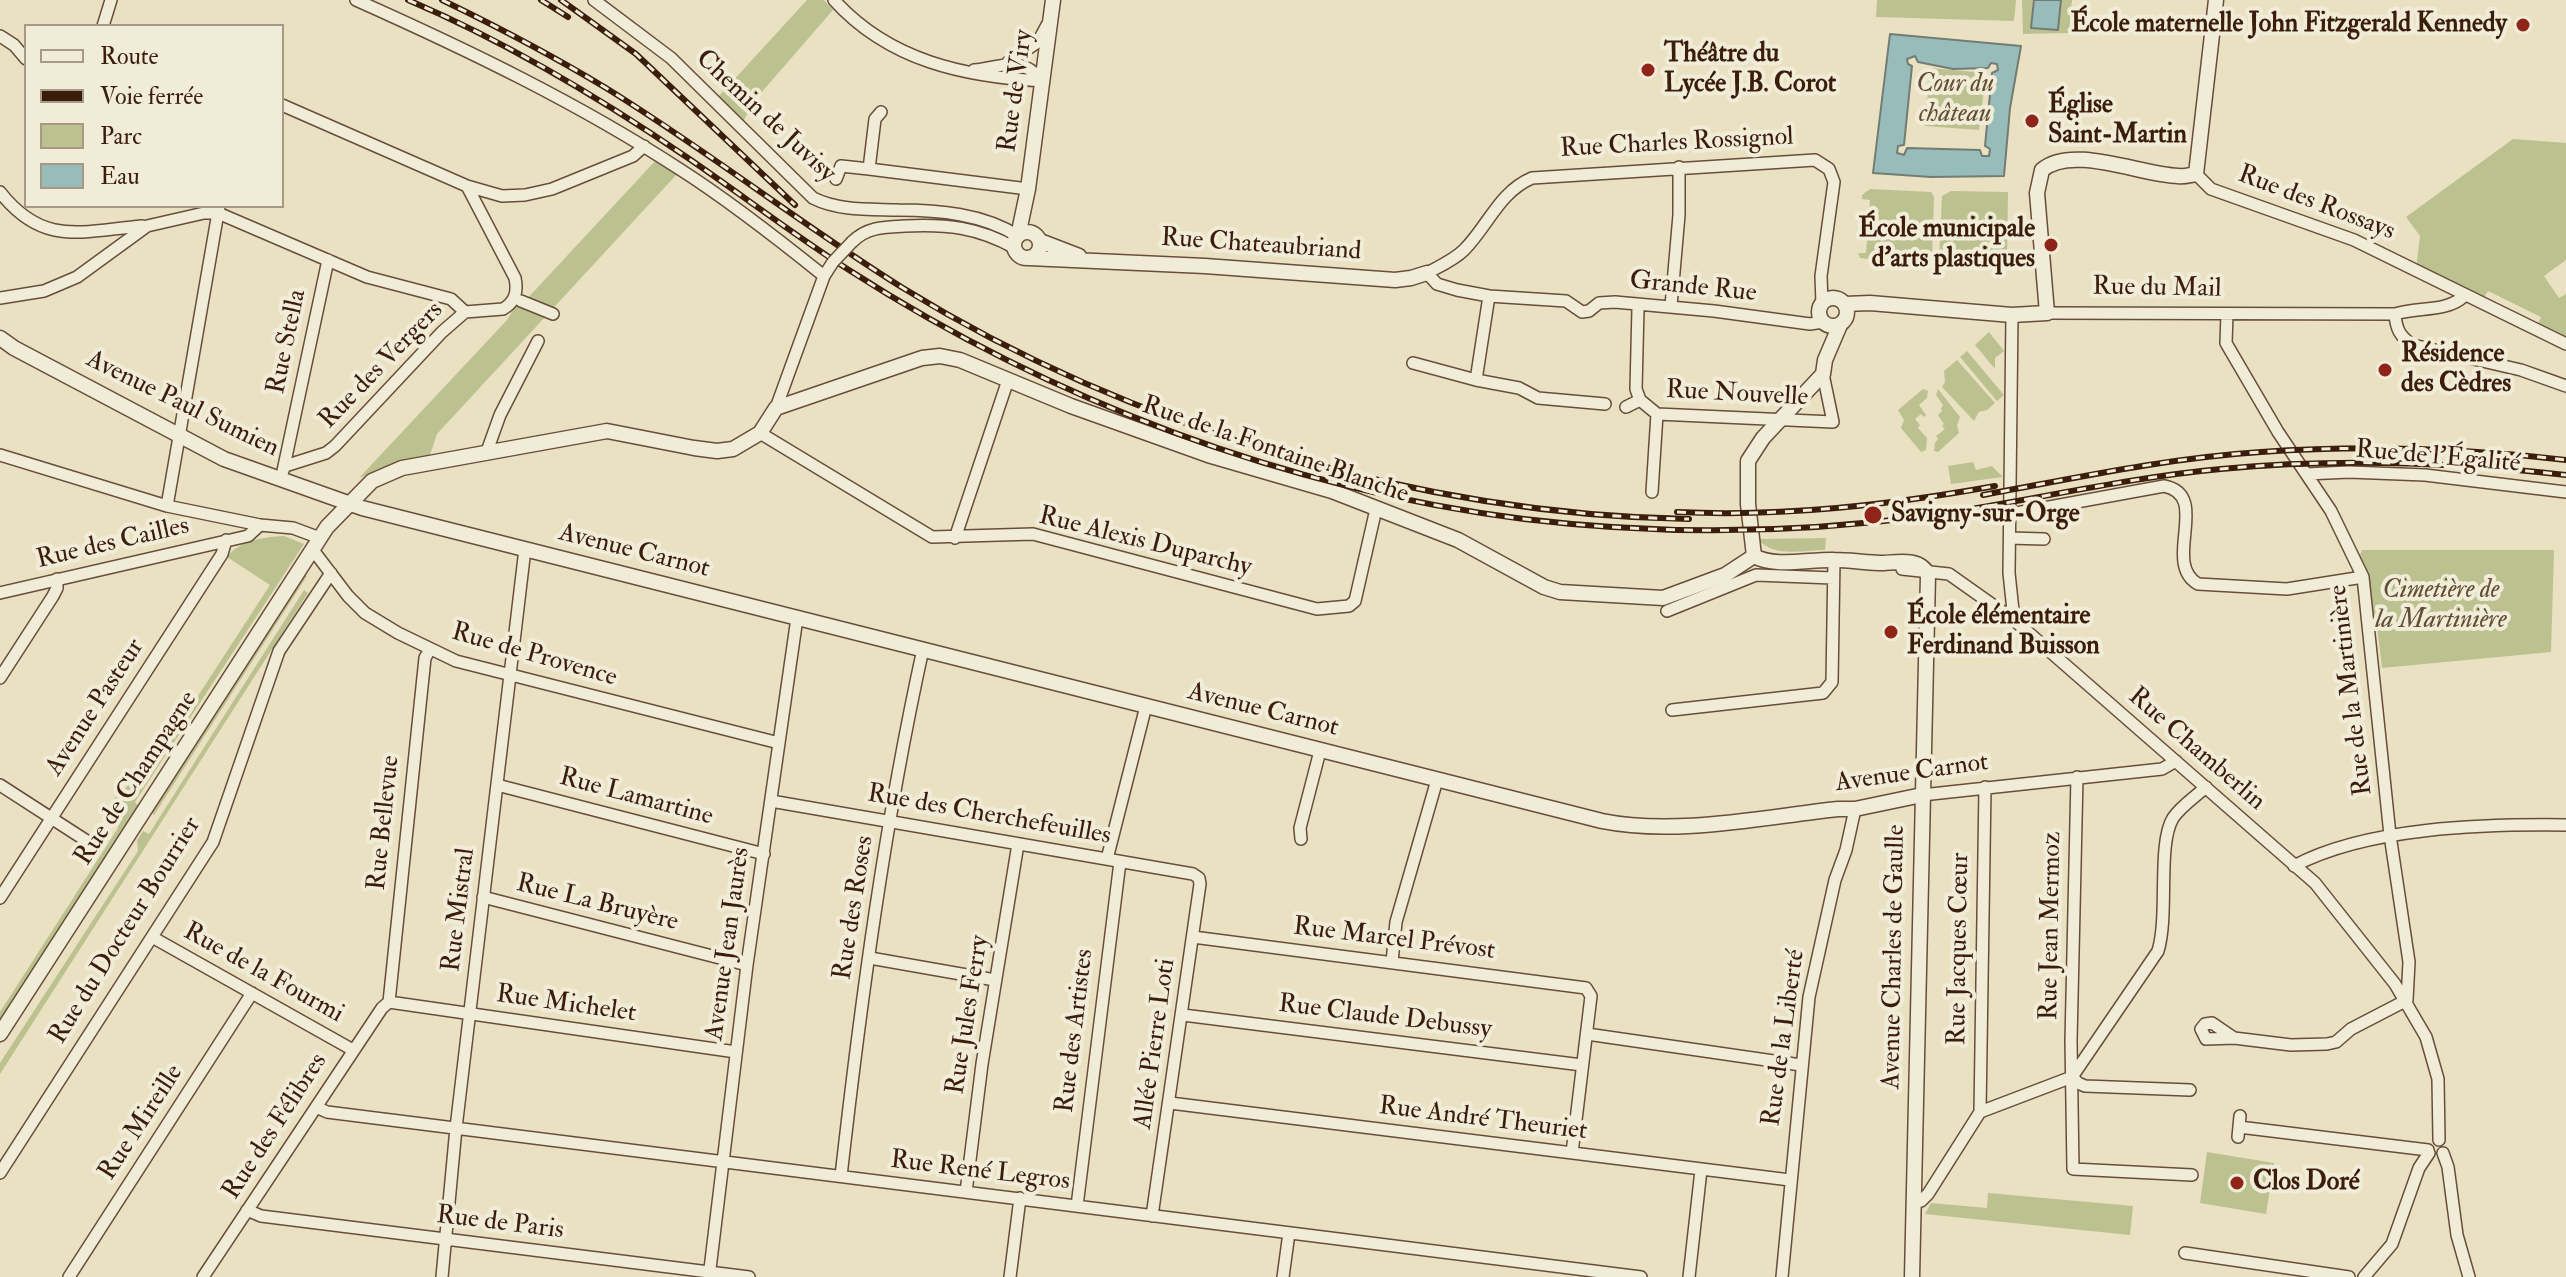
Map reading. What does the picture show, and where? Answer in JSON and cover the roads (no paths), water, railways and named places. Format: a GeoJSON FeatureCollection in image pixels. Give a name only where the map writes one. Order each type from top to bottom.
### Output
{"type":"FeatureCollection","features":[{"type":"Feature","properties":{"kind":"street"},"geometry":{"type":"LineString","coordinates":[[104,24],[111,0]]}},
{"type":"Feature","properties":{"kind":"street"},"geometry":{"type":"LineString","coordinates":[[356,0],[469,51],[644,146],[741,212],[824,276]]}},
{"type":"Feature","properties":{"kind":"street","name":"Chemin de Juvisy"},"geometry":{"type":"LineString","coordinates":[[594,0],[671,58],[813,198],[840,207],[965,215],[999,225],[1017,242]]}},
{"type":"Feature","properties":{"kind":"street"},"geometry":{"type":"LineString","coordinates":[[834,0],[858,23],[892,47],[923,61],[958,72],[1043,81]]}},
{"type":"Feature","properties":{"kind":"street","name":"Rue de Viry"},"geometry":{"type":"LineString","coordinates":[[1017,242],[1028,189],[1053,0]]}},
{"type":"Feature","properties":{"kind":"street"},"geometry":{"type":"LineString","coordinates":[[2047,313],[2037,193],[2042,170],[2056,160],[2069,160],[2175,176],[2196,174],[2216,0]]}},
{"type":"Feature","properties":{"kind":"street"},"geometry":{"type":"LineString","coordinates":[[958,72],[1004,64],[1038,42],[1051,18]]}},
{"type":"Feature","properties":{"kind":"street"},"geometry":{"type":"LineString","coordinates":[[0,36],[24,57]]}},
{"type":"Feature","properties":{"kind":"street"},"geometry":{"type":"LineString","coordinates":[[1004,64],[1024,65],[1033,69],[1043,81]]}},
{"type":"Feature","properties":{"kind":"street"},"geometry":{"type":"LineString","coordinates":[[284,106],[486,193],[525,195],[552,189],[633,156],[644,146]]}},
{"type":"Feature","properties":{"kind":"street"},"geometry":{"type":"LineString","coordinates":[[869,169],[875,119],[881,112]]}},
{"type":"Feature","properties":{"kind":"street","name":"Rue Charles Rossignol"},"geometry":{"type":"LineString","coordinates":[[1427,273],[1464,250],[1502,200],[1532,178],[1810,160],[1826,166],[1834,182],[1819,312],[1823,322],[1820,335],[1824,367]]}},
{"type":"Feature","properties":{"kind":"street"},"geometry":{"type":"LineString","coordinates":[[836,179],[841,166],[1028,189]]}},
{"type":"Feature","properties":{"kind":"street"},"geometry":{"type":"LineString","coordinates":[[1671,306],[1679,215],[1679,167]]}},
{"type":"Feature","properties":{"kind":"street","name":"Rue des Rossays"},"geometry":{"type":"LineString","coordinates":[[2196,174],[2211,189],[2354,240],[2566,344]]}},
{"type":"Feature","properties":{"kind":"street"},"geometry":{"type":"LineString","coordinates":[[467,186],[515,278],[517,301]]}},
{"type":"Feature","properties":{"kind":"street","name":"Rue de Viry"},"geometry":{"type":"LineString","coordinates":[[1028,189],[1031,220],[1037,238]]}},
{"type":"Feature","properties":{"kind":"street"},"geometry":{"type":"LineString","coordinates":[[0,192],[18,213],[40,227],[55,232],[88,233],[147,226],[219,210],[367,277],[451,299],[465,312],[503,309],[517,301],[553,314]]}},
{"type":"Feature","properties":{"kind":"street"},"geometry":{"type":"LineString","coordinates":[[167,506],[219,210]]}},
{"type":"Feature","properties":{"kind":"street"},"geometry":{"type":"LineString","coordinates":[[760,433],[776,408],[824,276],[852,242],[872,229],[949,225],[1017,242]]}},
{"type":"Feature","properties":{"kind":"street"},"geometry":{"type":"LineString","coordinates":[[0,298],[29,295],[70,281],[147,226]]}},
{"type":"Feature","properties":{"kind":"street"},"geometry":{"type":"LineString","coordinates":[[1026,232],[1037,238],[1039,252],[1029,258],[1019,255],[1017,242],[1026,232]]}},
{"type":"Feature","properties":{"kind":"street","name":"Rue Chateaubriand"},"geometry":{"type":"LineString","coordinates":[[1037,238],[1066,253],[1091,259]]}},
{"type":"Feature","properties":{"kind":"street","name":"Rue Chateaubriand"},"geometry":{"type":"LineString","coordinates":[[1029,258],[1091,259],[1395,280],[1427,273]]}},
{"type":"Feature","properties":{"kind":"street","name":"Rue Stella"},"geometry":{"type":"LineString","coordinates":[[282,473],[328,260]]}},
{"type":"Feature","properties":{"kind":"street","name":"Grande Rue"},"geometry":{"type":"LineString","coordinates":[[1427,273],[1437,284],[1489,296],[1566,301],[1582,312],[1609,301],[1810,324],[1823,322]]}},
{"type":"Feature","properties":{"kind":"street"},"geometry":{"type":"LineString","coordinates":[[1476,380],[1489,296]]}},
{"type":"Feature","properties":{"kind":"street","name":"Rue du Mail"},"geometry":{"type":"LineString","coordinates":[[1845,304],[1870,303],[2012,315],[2395,314],[2409,309],[2451,304],[2464,296]]}},
{"type":"Feature","properties":{"kind":"street"},"geometry":{"type":"LineString","coordinates":[[1822,303],[1834,298],[1845,304],[1848,313],[1840,325],[1824,367],[1763,438],[1748,461],[1748,504],[1754,556],[1762,560],[1914,563],[1922,572]]}},
{"type":"Feature","properties":{"kind":"street","name":"Rue Nouvelle"},"geometry":{"type":"LineString","coordinates":[[1638,308],[1636,389],[1640,400],[1657,414],[1833,422],[1824,367]]}},
{"type":"Feature","properties":{"kind":"street","name":"Rue des Vergers"},"geometry":{"type":"LineString","coordinates":[[282,473],[335,446],[442,332],[465,312]]}},
{"type":"Feature","properties":{"kind":"street","name":"Rue de la Martinière"},"geometry":{"type":"LineString","coordinates":[[2227,314],[2226,343],[2278,432],[2343,532],[2363,577],[2390,835],[2409,962],[2407,1000]]}},
{"type":"Feature","properties":{"kind":"street"},"geometry":{"type":"LineString","coordinates":[[2395,314],[2400,334],[2413,345],[2521,370],[2566,386]]}},
{"type":"Feature","properties":{"kind":"street"},"geometry":{"type":"LineString","coordinates":[[2012,315],[2010,594],[2014,620]]}},
{"type":"Feature","properties":{"kind":"street"},"geometry":{"type":"LineString","coordinates":[[1823,322],[1840,325]]}},
{"type":"Feature","properties":{"kind":"street","name":"Avenue Paul Sumien"},"geometry":{"type":"LineString","coordinates":[[0,338],[224,459],[282,473],[348,503]]}},
{"type":"Feature","properties":{"kind":"street"},"geometry":{"type":"LineString","coordinates":[[486,454],[500,415],[538,341]]}},
{"type":"Feature","properties":{"kind":"street","name":"Rue de la Fontaine Blanche"},"geometry":{"type":"LineString","coordinates":[[776,408],[931,356],[950,357],[1208,455],[1332,491],[1458,540],[1553,590],[1663,598],[1725,575],[1754,556]]}},
{"type":"Feature","properties":{"kind":"street"},"geometry":{"type":"LineString","coordinates":[[1413,363],[1519,388],[1538,398],[1605,404]]}},
{"type":"Feature","properties":{"kind":"street"},"geometry":{"type":"LineString","coordinates":[[955,538],[1008,380]]}},
{"type":"Feature","properties":{"kind":"street"},"geometry":{"type":"LineString","coordinates":[[1626,407],[1640,400]]}},
{"type":"Feature","properties":{"kind":"street"},"geometry":{"type":"LineString","coordinates":[[1652,492],[1657,414]]}},
{"type":"Feature","properties":{"kind":"street","name":"Rue de Champagne"},"geometry":{"type":"LineString","coordinates":[[0,1034],[316,544],[348,503],[372,481],[389,471],[607,431],[717,451],[733,449],[760,433]]}},
{"type":"Feature","properties":{"kind":"street","name":"Rue Alexis Duparchy"},"geometry":{"type":"LineString","coordinates":[[760,433],[932,537],[1033,534],[1317,609],[1353,604],[1376,509]]}},
{"type":"Feature","properties":{"kind":"street"},"geometry":{"type":"LineString","coordinates":[[0,455],[167,506],[305,531],[316,544]]}},
{"type":"Feature","properties":{"kind":"street","name":"Rue de l'Égalité"},"geometry":{"type":"LineString","coordinates":[[2306,474],[2425,475],[2566,492]]}},
{"type":"Feature","properties":{"kind":"street"},"geometry":{"type":"LineString","coordinates":[[2011,514],[2157,486],[2170,487],[2180,493],[2185,504],[2183,565],[2188,577],[2198,584],[2287,589],[2363,577]]}},
{"type":"Feature","properties":{"kind":"street","name":"Avenue Carnot"},"geometry":{"type":"LineString","coordinates":[[348,503],[1320,751],[1634,827],[1666,827],[1855,809],[1922,795],[2162,769],[2176,761]]}},
{"type":"Feature","properties":{"kind":"street"},"geometry":{"type":"LineString","coordinates":[[231,539],[237,520]]}},
{"type":"Feature","properties":{"kind":"street","name":"Rue des Cailles"},"geometry":{"type":"LineString","coordinates":[[0,593],[248,536],[260,525]]}},
{"type":"Feature","properties":{"kind":"street"},"geometry":{"type":"LineString","coordinates":[[2010,538],[2044,539]]}},
{"type":"Feature","properties":{"kind":"street","name":"Avenue Pasteur"},"geometry":{"type":"LineString","coordinates":[[0,898],[231,539]]}},
{"type":"Feature","properties":{"kind":"street","name":"Rue de Provence"},"geometry":{"type":"LineString","coordinates":[[316,544],[331,573],[365,613],[456,661],[779,743]]}},
{"type":"Feature","properties":{"kind":"street","name":"Rue Mistral"},"geometry":{"type":"LineString","coordinates":[[442,1277],[456,1128],[525,549]]}},
{"type":"Feature","properties":{"kind":"street"},"geometry":{"type":"LineString","coordinates":[[1672,710],[1828,690],[1832,682],[1834,560]]}},
{"type":"Feature","properties":{"kind":"street"},"geometry":{"type":"LineString","coordinates":[[1885,563],[1922,572]]}},
{"type":"Feature","properties":{"kind":"street","name":"Rue Chamberlin"},"geometry":{"type":"LineString","coordinates":[[1922,572],[1949,574],[2014,620],[2324,892],[2407,1000],[2426,1037],[2438,1079],[2439,1140]]}},
{"type":"Feature","properties":{"kind":"street","name":"Avenue Charles de Gaulle"},"geometry":{"type":"LineString","coordinates":[[1912,1277],[1928,591],[1928,575],[1922,572]]}},
{"type":"Feature","properties":{"kind":"street","name":"Rue du Docteur Bourrier"},"geometry":{"type":"LineString","coordinates":[[0,1173],[213,842],[279,651],[331,573]]}},
{"type":"Feature","properties":{"kind":"street"},"geometry":{"type":"LineString","coordinates":[[1667,611],[1756,575],[1833,578]]}},
{"type":"Feature","properties":{"kind":"street"},"geometry":{"type":"LineString","coordinates":[[0,678],[53,596],[57,579]]}},
{"type":"Feature","properties":{"kind":"street","name":"Avenue Jean Jaurès"},"geometry":{"type":"LineString","coordinates":[[709,1274],[747,965],[797,618]]}},
{"type":"Feature","properties":{"kind":"street","name":"Rue Bellevue"},"geometry":{"type":"LineString","coordinates":[[389,1002],[425,661],[430,649]]}},
{"type":"Feature","properties":{"kind":"street","name":"Rue des Roses"},"geometry":{"type":"LineString","coordinates":[[841,1176],[856,1044],[909,714],[923,649]]}},
{"type":"Feature","properties":{"kind":"street","name":"Rue des Artistes"},"geometry":{"type":"LineString","coordinates":[[1077,1206],[1114,860],[1146,706]]}},
{"type":"Feature","properties":{"kind":"street"},"geometry":{"type":"LineString","coordinates":[[1301,839],[1300,828],[1320,751]]}},
{"type":"Feature","properties":{"kind":"street","name":"Rue Jean Mermoz"},"geometry":{"type":"LineString","coordinates":[[2077,777],[2073,1169],[2192,1175]]}},
{"type":"Feature","properties":{"kind":"street"},"geometry":{"type":"LineString","coordinates":[[1392,962],[1396,922],[1437,780]]}},
{"type":"Feature","properties":{"kind":"street"},"geometry":{"type":"LineString","coordinates":[[0,785],[93,845]]}},
{"type":"Feature","properties":{"kind":"street","name":"Rue Lamartine"},"geometry":{"type":"LineString","coordinates":[[497,785],[764,854]]}},
{"type":"Feature","properties":{"kind":"street","name":"Rue Jacques Cœur"},"geometry":{"type":"LineString","coordinates":[[1980,1112],[1985,787]]}},
{"type":"Feature","properties":{"kind":"street"},"geometry":{"type":"LineString","coordinates":[[1914,1202],[1921,1201],[1928,1194],[1980,1112],[2072,1077],[2158,951],[2164,926],[2169,826],[2177,813],[2206,787]]}},
{"type":"Feature","properties":{"kind":"street","name":"Rue des Cherchefeuilles"},"geometry":{"type":"LineString","coordinates":[[771,801],[1193,874],[1199,878]]}},
{"type":"Feature","properties":{"kind":"street","name":"Rue de la Liberté"},"geometry":{"type":"LineString","coordinates":[[1782,1277],[1809,997],[1855,809]]}},
{"type":"Feature","properties":{"kind":"street"},"geometry":{"type":"LineString","coordinates":[[2294,866],[2348,845],[2390,835],[2506,825],[2566,825]]}},
{"type":"Feature","properties":{"kind":"street","name":"Rue Jules Ferry"},"geometry":{"type":"LineString","coordinates":[[966,1192],[995,980],[1018,844]]}},
{"type":"Feature","properties":{"kind":"street","name":"Allée Pierre Loti"},"geometry":{"type":"LineString","coordinates":[[1152,1216],[1183,1015],[1199,878]]}},
{"type":"Feature","properties":{"kind":"street","name":"Rue La Bruyère"},"geometry":{"type":"LineString","coordinates":[[483,897],[747,965]]}},
{"type":"Feature","properties":{"kind":"street","name":"Rue de la Fourmi"},"geometry":{"type":"LineString","coordinates":[[152,937],[353,1050]]}},
{"type":"Feature","properties":{"kind":"street","name":"Rue Marcel Prévost"},"geometry":{"type":"LineString","coordinates":[[1193,937],[1582,986],[1591,996],[1587,1034]]}},
{"type":"Feature","properties":{"kind":"street"},"geometry":{"type":"LineString","coordinates":[[870,958],[995,980]]}},
{"type":"Feature","properties":{"kind":"street","name":"Rue Mireille"},"geometry":{"type":"LineString","coordinates":[[69,1277],[252,993]]}},
{"type":"Feature","properties":{"kind":"street"},"geometry":{"type":"LineString","coordinates":[[2234,1038],[2291,1045],[2327,1044],[2336,1042],[2351,1029],[2407,1000]]}},
{"type":"Feature","properties":{"kind":"street","name":"Rue Michelet"},"geometry":{"type":"LineString","coordinates":[[389,1002],[736,1052]]}},
{"type":"Feature","properties":{"kind":"street","name":"Rue des Félibres"},"geometry":{"type":"LineString","coordinates":[[203,1277],[353,1050],[389,1002]]}},
{"type":"Feature","properties":{"kind":"street","name":"Rue Claude Debussy"},"geometry":{"type":"LineString","coordinates":[[1183,1015],[1582,1065]]}},
{"type":"Feature","properties":{"kind":"street"},"geometry":{"type":"LineString","coordinates":[[1572,1153],[1587,1034],[1801,1065]]}},
{"type":"Feature","properties":{"kind":"street"},"geometry":{"type":"LineString","coordinates":[[2072,1077],[2085,1086],[2190,1090]]}},
{"type":"Feature","properties":{"kind":"street","name":"Rue André Theuriet"},"geometry":{"type":"LineString","coordinates":[[1170,1103],[1790,1180]]}},
{"type":"Feature","properties":{"kind":"street","name":"Rue René Legros"},"geometry":{"type":"LineString","coordinates":[[316,1107],[327,1112],[1641,1277]]}},
{"type":"Feature","properties":{"kind":"street"},"geometry":{"type":"LineString","coordinates":[[2239,1127],[2428,1152],[2436,1157],[2443,1153]]}},
{"type":"Feature","properties":{"kind":"street"},"geometry":{"type":"LineString","coordinates":[[2364,1277],[2392,1244],[2431,1141],[2439,1140],[2445,1145],[2443,1153],[2448,1167],[2457,1235],[2469,1277]]}},
{"type":"Feature","properties":{"kind":"street"},"geometry":{"type":"LineString","coordinates":[[1689,1277],[1701,1170]]}},
{"type":"Feature","properties":{"kind":"street"},"geometry":{"type":"LineString","coordinates":[[1010,1277],[1020,1198]]}},
{"type":"Feature","properties":{"kind":"street","name":"Rue de Paris"},"geometry":{"type":"LineString","coordinates":[[247,1210],[261,1216],[749,1277]]}},
{"type":"Feature","properties":{"kind":"street"},"geometry":{"type":"LineString","coordinates":[[1283,1277],[1289,1233]]}},
{"type":"Feature","properties":{"kind":"street"},"geometry":{"type":"LineString","coordinates":[[2185,1253],[2349,1277]]}},
{"type":"Feature","properties":{"kind":"water"},"geometry":{"type":"Polygon","coordinates":[[[2034,0],[2061,0],[2058,30],[2031,28],[2034,0]]]}},
{"type":"Feature","properties":{"kind":"water"},"geometry":{"type":"Polygon","coordinates":[[[1890,34],[2021,46],[2010,108],[2004,176],[1931,177],[1873,173],[1890,34]],[[1915,56],[1907,59],[1912,66],[1904,145],[1898,146],[1897,153],[1904,155],[1907,148],[1980,150],[1982,156],[1989,156],[1990,149],[1985,146],[1992,73],[1998,70],[1997,64],[1991,63],[1988,68],[1953,69],[1918,62],[1915,56]]]}},
{"type":"Feature","properties":{"kind":"railway"},"geometry":{"type":"LineString","coordinates":[[408,0],[481,34],[587,93],[688,158],[849,270],[926,317],[1006,360],[1088,398],[1173,432],[1346,486],[1435,505],[1524,519],[1624,528],[1725,530],[1876,522],[2147,478],[2308,463],[2394,463],[2566,475]]}},
{"type":"Feature","properties":{"kind":"railway"},"geometry":{"type":"LineString","coordinates":[[442,0],[606,88],[903,288],[991,338],[1084,383],[1181,422],[1281,454],[1383,481],[1485,501],[1588,514],[1689,519]]}},
{"type":"Feature","properties":{"kind":"railway"},"geometry":{"type":"LineString","coordinates":[[541,0],[568,17]]}},
{"type":"Feature","properties":{"kind":"railway"},"geometry":{"type":"LineString","coordinates":[[561,0],[636,54],[795,205]]}},
{"type":"Feature","properties":{"kind":"railway"},"geometry":{"type":"LineString","coordinates":[[1983,495],[2156,464],[2261,452],[2414,449],[2566,460]]}},
{"type":"Feature","properties":{"kind":"railway"},"geometry":{"type":"LineString","coordinates":[[1677,512],[1757,513],[1836,508],[1995,486]]}},
{"type":"Feature","properties":{"kind":"place","name":"École maternelle John Fitzgerald Kennedy"},"geometry":{"type":"Point","coordinates":[2523,25]}},
{"type":"Feature","properties":{"kind":"place","name":"Théâtre du Lycée J.B. Corot"},"geometry":{"type":"Point","coordinates":[1648,70]}},
{"type":"Feature","properties":{"kind":"place","name":"Église Saint-Martin"},"geometry":{"type":"Point","coordinates":[2032,121]}},
{"type":"Feature","properties":{"kind":"place","name":"École municipale d'arts plastiques"},"geometry":{"type":"Point","coordinates":[2051,245]}},
{"type":"Feature","properties":{"kind":"place","name":"Résidence des Cèdres"},"geometry":{"type":"Point","coordinates":[2385,370]}},
{"type":"Feature","properties":{"kind":"place","name":"Savigny-sur-Orge"},"geometry":{"type":"Point","coordinates":[1873,515]}},
{"type":"Feature","properties":{"kind":"place","name":"École élémentaire Ferdinand Buisson"},"geometry":{"type":"Point","coordinates":[1891,632]}},
{"type":"Feature","properties":{"kind":"place","name":"Clos Doré"},"geometry":{"type":"Point","coordinates":[2237,1183]}},
{"type":"Feature","properties":{"kind":"park label","name":"Cour du château"},"geometry":{"type":"Point","coordinates":[1955,100]}},
{"type":"Feature","properties":{"kind":"park label","name":"Cimetière de la Martinière"},"geometry":{"type":"Point","coordinates":[2441,606]}}]}
